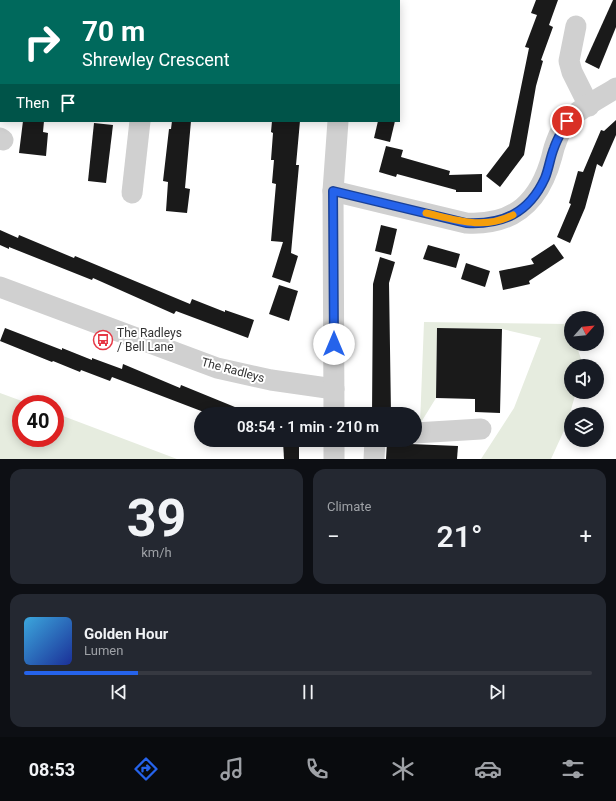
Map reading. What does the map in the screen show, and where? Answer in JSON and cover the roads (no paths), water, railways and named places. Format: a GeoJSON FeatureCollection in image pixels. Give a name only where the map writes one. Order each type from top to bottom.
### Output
{"type":"FeatureCollection","features":[{"type":"Feature","properties":{"kind":"street"},"geometry":{"type":"LineString","coordinates":[[576,26],[569,61],[574,77],[589,106]]}},
{"type":"Feature","properties":{"kind":"street"},"geometry":{"type":"LineString","coordinates":[[333,191],[466,223],[483,224],[503,220],[518,212],[532,200],[545,178],[554,148],[567,121],[616,88]]}},
{"type":"Feature","properties":{"kind":"street"},"geometry":{"type":"LineString","coordinates":[[132,193],[140,122]]}},
{"type":"Feature","properties":{"kind":"street"},"geometry":{"type":"LineString","coordinates":[[334,407],[333,191],[338,122]]}},
{"type":"Feature","properties":{"kind":"street","name":"The Radleys"},"geometry":{"type":"LineString","coordinates":[[0,287],[217,368],[271,380],[334,389]]}},
{"type":"Feature","properties":{"kind":"street"},"geometry":{"type":"LineString","coordinates":[[422,433],[481,428]]}},
{"type":"Feature","properties":{"kind":"street"},"geometry":{"type":"LineString","coordinates":[[334,447],[334,459]]}},
{"type":"Feature","properties":{"kind":"street"},"geometry":{"type":"LineString","coordinates":[[374,459],[375,447]]}},
{"type":"Feature","properties":{"kind":"place","name":"The Radleys / Bell Lane"},"geometry":{"type":"Point","coordinates":[103,340]}}]}
